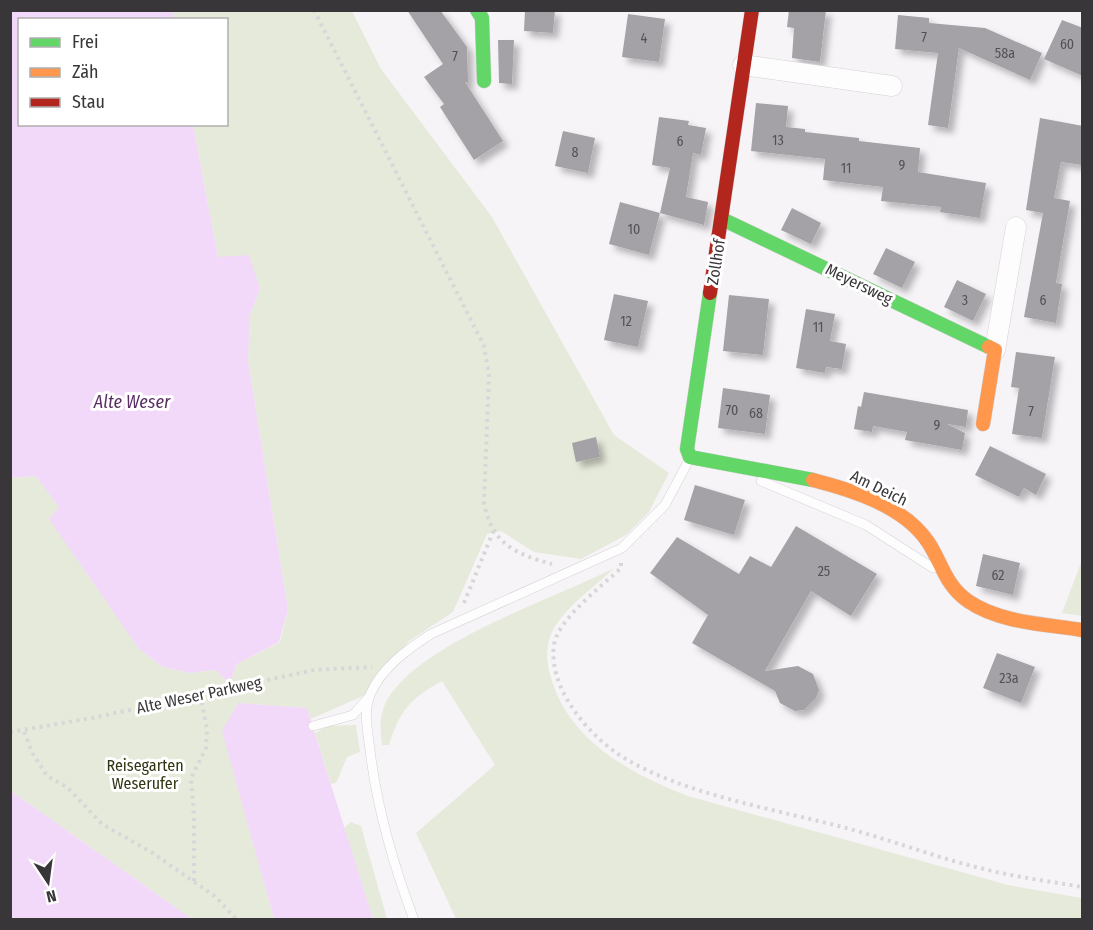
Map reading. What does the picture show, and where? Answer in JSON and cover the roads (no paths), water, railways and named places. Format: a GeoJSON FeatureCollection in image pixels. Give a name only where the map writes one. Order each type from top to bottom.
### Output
{"type":"FeatureCollection","features":[{"type":"Feature","properties":{"kind":"street"},"geometry":{"type":"LineString","coordinates":[[477,10],[482,18],[484,81]]}},
{"type":"Feature","properties":{"kind":"street","name":"Zollhof"},"geometry":{"type":"LineString","coordinates":[[690,458],[687,449],[689,431],[752,10]]}},
{"type":"Feature","properties":{"kind":"street"},"geometry":{"type":"LineString","coordinates":[[743,65],[892,86]]}},
{"type":"Feature","properties":{"kind":"street","name":"Meyersweg"},"geometry":{"type":"LineString","coordinates":[[722,219],[995,350]]}},
{"type":"Feature","properties":{"kind":"street"},"geometry":{"type":"LineString","coordinates":[[983,424],[1016,227]]}},
{"type":"Feature","properties":{"kind":"street","name":"Am Deich"},"geometry":{"type":"LineString","coordinates":[[690,458],[821,480],[885,507],[911,523],[928,542],[944,575],[956,592],[972,604],[1011,617],[1083,630]]}},
{"type":"Feature","properties":{"kind":"lane"},"geometry":{"type":"LineString","coordinates":[[313,726],[353,715],[405,651],[458,620],[622,548],[665,505],[690,458]]}},
{"type":"Feature","properties":{"kind":"lane"},"geometry":{"type":"LineString","coordinates":[[720,464],[866,525],[944,575]]}},
{"type":"Feature","properties":{"kind":"lane"},"geometry":{"type":"LineString","coordinates":[[370,696],[367,723],[376,799],[414,920]]}},
{"type":"Feature","properties":{"kind":"water","name":"Alte Weser"},"geometry":{"type":"Polygon","coordinates":[[[11,10],[172,11],[174,18],[18,18],[18,126],[193,126],[218,257],[249,255],[260,289],[250,315],[248,361],[288,609],[279,642],[237,664],[232,678],[226,680],[215,670],[190,673],[163,667],[139,649],[49,519],[59,507],[36,476],[11,478],[11,10]]]}},
{"type":"Feature","properties":{"kind":"water"},"geometry":{"type":"Polygon","coordinates":[[[238,703],[307,708],[373,919],[274,919],[222,731],[238,703]]]}},
{"type":"Feature","properties":{"kind":"water"},"geometry":{"type":"Polygon","coordinates":[[[11,791],[192,919],[11,919],[11,791]]]}},
{"type":"Feature","properties":{"kind":"park label","name":"Reisegarten Weserufer"},"geometry":{"type":"Point","coordinates":[145,774]}}]}
